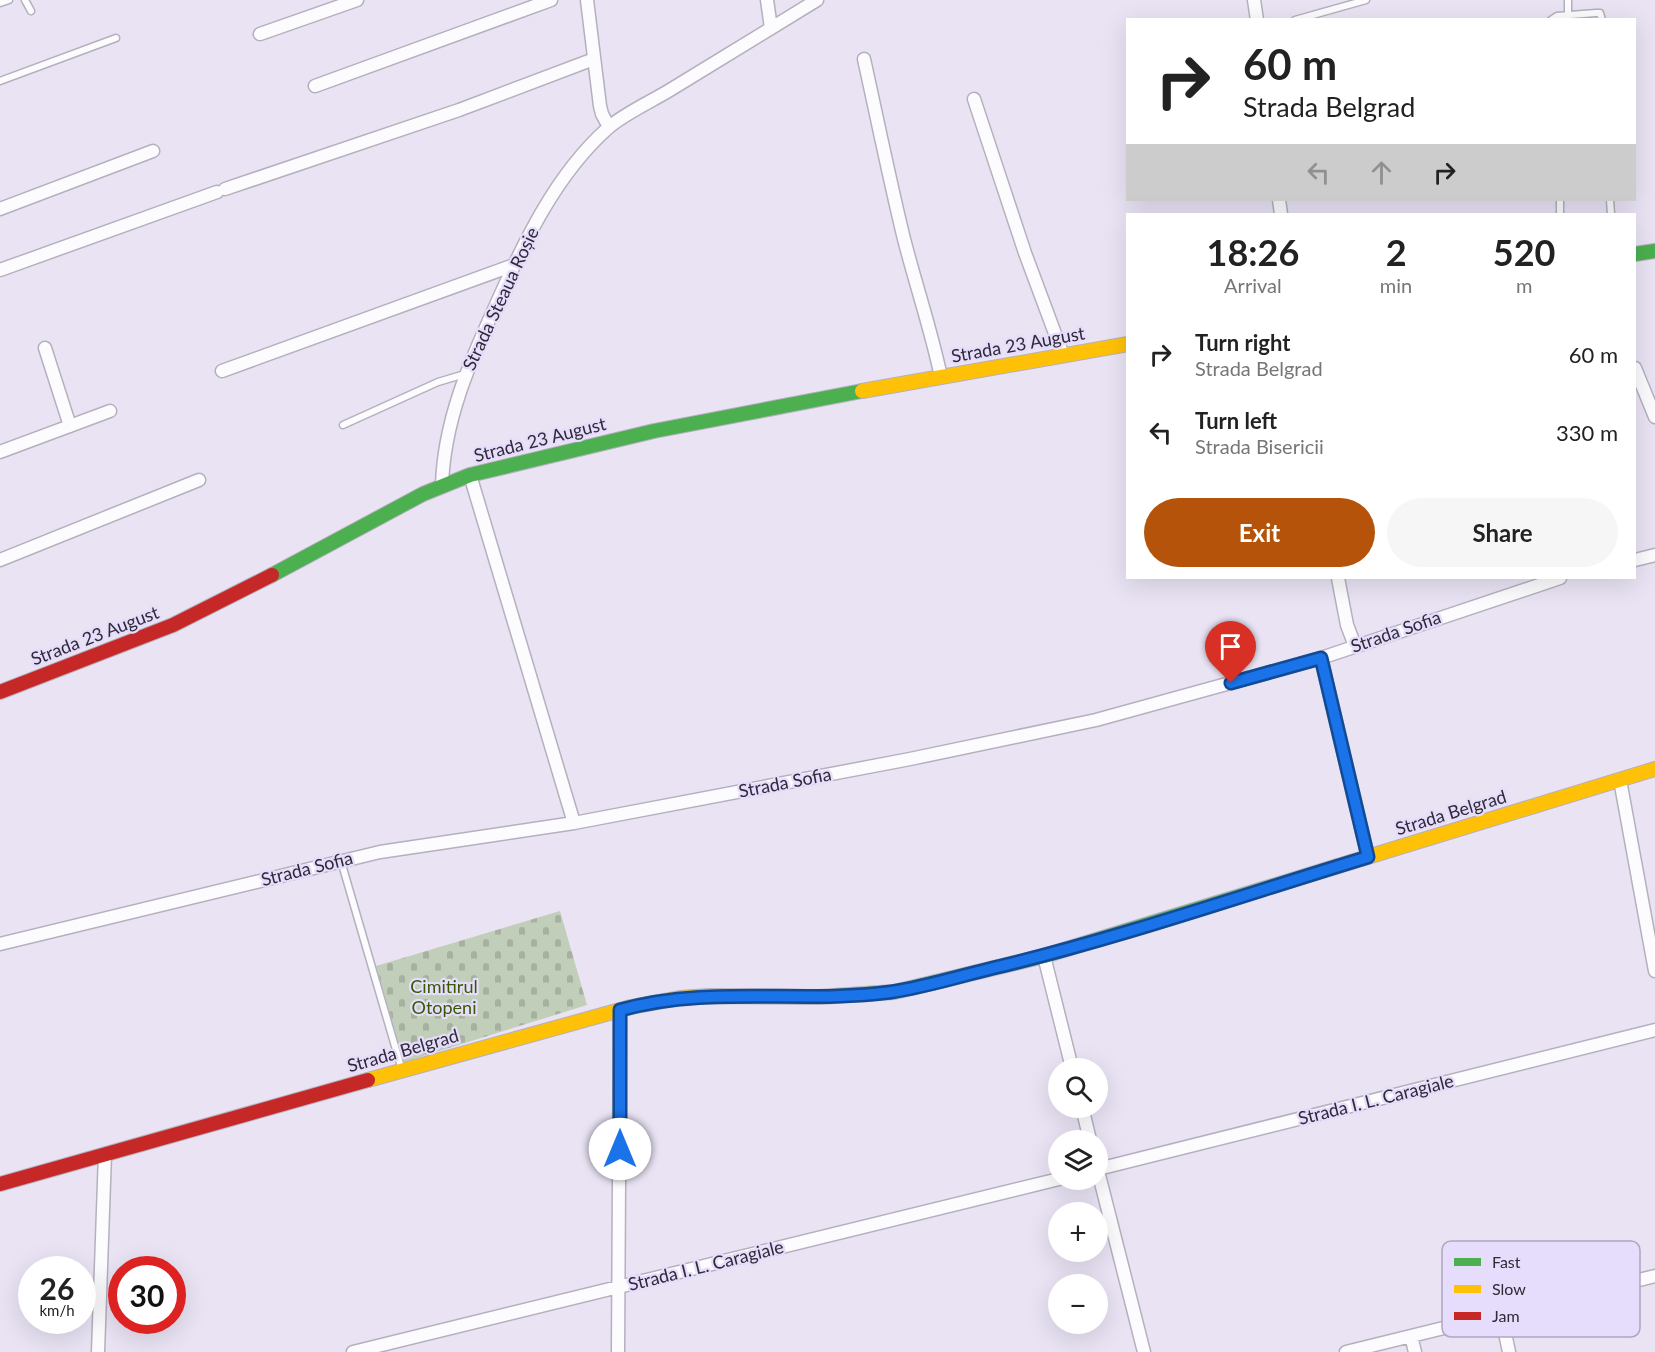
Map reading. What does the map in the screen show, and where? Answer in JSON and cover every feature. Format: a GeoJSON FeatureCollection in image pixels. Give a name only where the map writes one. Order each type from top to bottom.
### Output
{"type":"FeatureCollection","features":[{"type":"Feature","properties":{"kind":"street"},"geometry":{"type":"LineString","coordinates":[[260,34],[357,0]]}},
{"type":"Feature","properties":{"kind":"street"},"geometry":{"type":"LineString","coordinates":[[315,86],[551,0]]}},
{"type":"Feature","properties":{"kind":"street"},"geometry":{"type":"LineString","coordinates":[[587,0],[602,114],[609,127]]}},
{"type":"Feature","properties":{"kind":"street"},"geometry":{"type":"LineString","coordinates":[[767,0],[771,28]]}},
{"type":"Feature","properties":{"kind":"street","name":"Strada Steaua Roșie"},"geometry":{"type":"LineString","coordinates":[[442,485],[445,451],[465,374],[514,265],[536,222],[565,178],[609,127],[817,0]]}},
{"type":"Feature","properties":{"kind":"street"},"geometry":{"type":"LineString","coordinates":[[1254,0],[1257,18]]}},
{"type":"Feature","properties":{"kind":"street"},"geometry":{"type":"LineString","coordinates":[[0,270],[221,191],[459,110],[594,59]]}},
{"type":"Feature","properties":{"kind":"street"},"geometry":{"type":"LineString","coordinates":[[864,59],[903,234],[932,333],[941,377]]}},
{"type":"Feature","properties":{"kind":"street"},"geometry":{"type":"LineString","coordinates":[[974,99],[1025,253],[1064,356]]}},
{"type":"Feature","properties":{"kind":"street"},"geometry":{"type":"LineString","coordinates":[[0,209],[153,151]]}},
{"type":"Feature","properties":{"kind":"street"},"geometry":{"type":"LineString","coordinates":[[1636,254],[1655,251]]}},
{"type":"Feature","properties":{"kind":"street"},"geometry":{"type":"LineString","coordinates":[[222,371],[514,265]]}},
{"type":"Feature","properties":{"kind":"street","name":"Strada 23 August"},"geometry":{"type":"LineString","coordinates":[[0,692],[173,625],[442,485],[470,475],[654,431],[1126,344]]}},
{"type":"Feature","properties":{"kind":"street"},"geometry":{"type":"LineString","coordinates":[[45,348],[70,426]]}},
{"type":"Feature","properties":{"kind":"street"},"geometry":{"type":"LineString","coordinates":[[1636,370],[1655,417]]}},
{"type":"Feature","properties":{"kind":"street"},"geometry":{"type":"LineString","coordinates":[[0,452],[110,411]]}},
{"type":"Feature","properties":{"kind":"street"},"geometry":{"type":"LineString","coordinates":[[470,475],[574,823]]}},
{"type":"Feature","properties":{"kind":"street"},"geometry":{"type":"LineString","coordinates":[[0,560],[199,480]]}},
{"type":"Feature","properties":{"kind":"street"},"geometry":{"type":"LineString","coordinates":[[1636,560],[1655,555]]}},
{"type":"Feature","properties":{"kind":"street"},"geometry":{"type":"LineString","coordinates":[[1338,579],[1347,625],[1355,646]]}},
{"type":"Feature","properties":{"kind":"street","name":"Strada Sofia"},"geometry":{"type":"LineString","coordinates":[[0,944],[340,860],[574,823],[910,759],[1096,720],[1321,658],[1557,579]]}},
{"type":"Feature","properties":{"kind":"street"},"geometry":{"type":"LineString","coordinates":[[1321,658],[1368,857]]}},
{"type":"Feature","properties":{"kind":"street","name":"Strada Belgrad"},"geometry":{"type":"LineString","coordinates":[[0,1184],[620,1010],[699,996],[807,998],[894,992],[1044,956],[1655,769]]}},
{"type":"Feature","properties":{"kind":"street"},"geometry":{"type":"LineString","coordinates":[[1620,780],[1655,971]]}},
{"type":"Feature","properties":{"kind":"street"},"geometry":{"type":"LineString","coordinates":[[1044,956],[1070,1058]]}},
{"type":"Feature","properties":{"kind":"street"},"geometry":{"type":"LineString","coordinates":[[618,1352],[620,1010]]}},
{"type":"Feature","properties":{"kind":"street","name":"Strada I. L. Caragiale"},"geometry":{"type":"LineString","coordinates":[[1108,1167],[1655,1030]]}},
{"type":"Feature","properties":{"kind":"street"},"geometry":{"type":"LineString","coordinates":[[98,1352],[105,1154]]}},
{"type":"Feature","properties":{"kind":"street","name":"Strada I. L. Caragiale"},"geometry":{"type":"LineString","coordinates":[[353,1352],[1048,1182]]}},
{"type":"Feature","properties":{"kind":"street"},"geometry":{"type":"LineString","coordinates":[[1103,1190],[1144,1352]]}},
{"type":"Feature","properties":{"kind":"street"},"geometry":{"type":"LineString","coordinates":[[1640,1280],[1655,1276]]}},
{"type":"Feature","properties":{"kind":"street"},"geometry":{"type":"LineString","coordinates":[[1346,1352],[1442,1328]]}},
{"type":"Feature","properties":{"kind":"street"},"geometry":{"type":"LineString","coordinates":[[1411,1336],[1415,1352]]}},
{"type":"Feature","properties":{"kind":"street"},"geometry":{"type":"LineString","coordinates":[[1506,1337],[1509,1352]]}},
{"type":"Feature","properties":{"kind":"lane"},"geometry":{"type":"LineString","coordinates":[[0,3],[9,0]]}},
{"type":"Feature","properties":{"kind":"lane"},"geometry":{"type":"LineString","coordinates":[[25,0],[31,11]]}},
{"type":"Feature","properties":{"kind":"lane"},"geometry":{"type":"LineString","coordinates":[[1302,18],[1366,0]]}},
{"type":"Feature","properties":{"kind":"lane"},"geometry":{"type":"LineString","coordinates":[[1568,0],[1568,15]]}},
{"type":"Feature","properties":{"kind":"lane"},"geometry":{"type":"LineString","coordinates":[[1554,18],[1600,13],[1601,18]]}},
{"type":"Feature","properties":{"kind":"lane"},"geometry":{"type":"LineString","coordinates":[[0,81],[116,38]]}},
{"type":"Feature","properties":{"kind":"lane"},"geometry":{"type":"LineString","coordinates":[[343,425],[438,382],[465,374]]}},
{"type":"Feature","properties":{"kind":"lane"},"geometry":{"type":"LineString","coordinates":[[340,860],[402,1070]]}},
{"type":"Feature","properties":{"kind":"green space","name":"Cimitirul Otopeni"},"geometry":{"type":"Polygon","coordinates":[[[560,911],[587,1005],[404,1062],[376,966],[560,911]]]}},
{"type":"Feature","properties":{"kind":"traffic: fast"},"geometry":{"type":"LineString","coordinates":[[1636,254],[1655,251]]}},
{"type":"Feature","properties":{"kind":"traffic: fast"},"geometry":{"type":"LineString","coordinates":[[272,575],[423,494],[470,475],[654,431],[862,391]]}},
{"type":"Feature","properties":{"kind":"traffic: fast"},"geometry":{"type":"LineString","coordinates":[[819,997],[894,992],[1044,956],[1338,866]]}},
{"type":"Feature","properties":{"kind":"traffic: slow"},"geometry":{"type":"LineString","coordinates":[[862,391],[1126,344]]}},
{"type":"Feature","properties":{"kind":"traffic: slow"},"geometry":{"type":"LineString","coordinates":[[1338,866],[1655,769]]}},
{"type":"Feature","properties":{"kind":"traffic: slow"},"geometry":{"type":"LineString","coordinates":[[368,1080],[631,1007],[680,998],[709,996],[819,997]]}},
{"type":"Feature","properties":{"kind":"traffic: jam"},"geometry":{"type":"LineString","coordinates":[[0,692],[173,625],[272,575]]}},
{"type":"Feature","properties":{"kind":"traffic: jam"},"geometry":{"type":"LineString","coordinates":[[0,1184],[368,1080]]}},
{"type":"Feature","properties":{"kind":"route"},"geometry":{"type":"LineString","coordinates":[[620,1149],[620,1010],[680,998],[709,996],[807,998],[894,992],[1044,956],[1368,857],[1321,658],[1231,683]]}}]}
